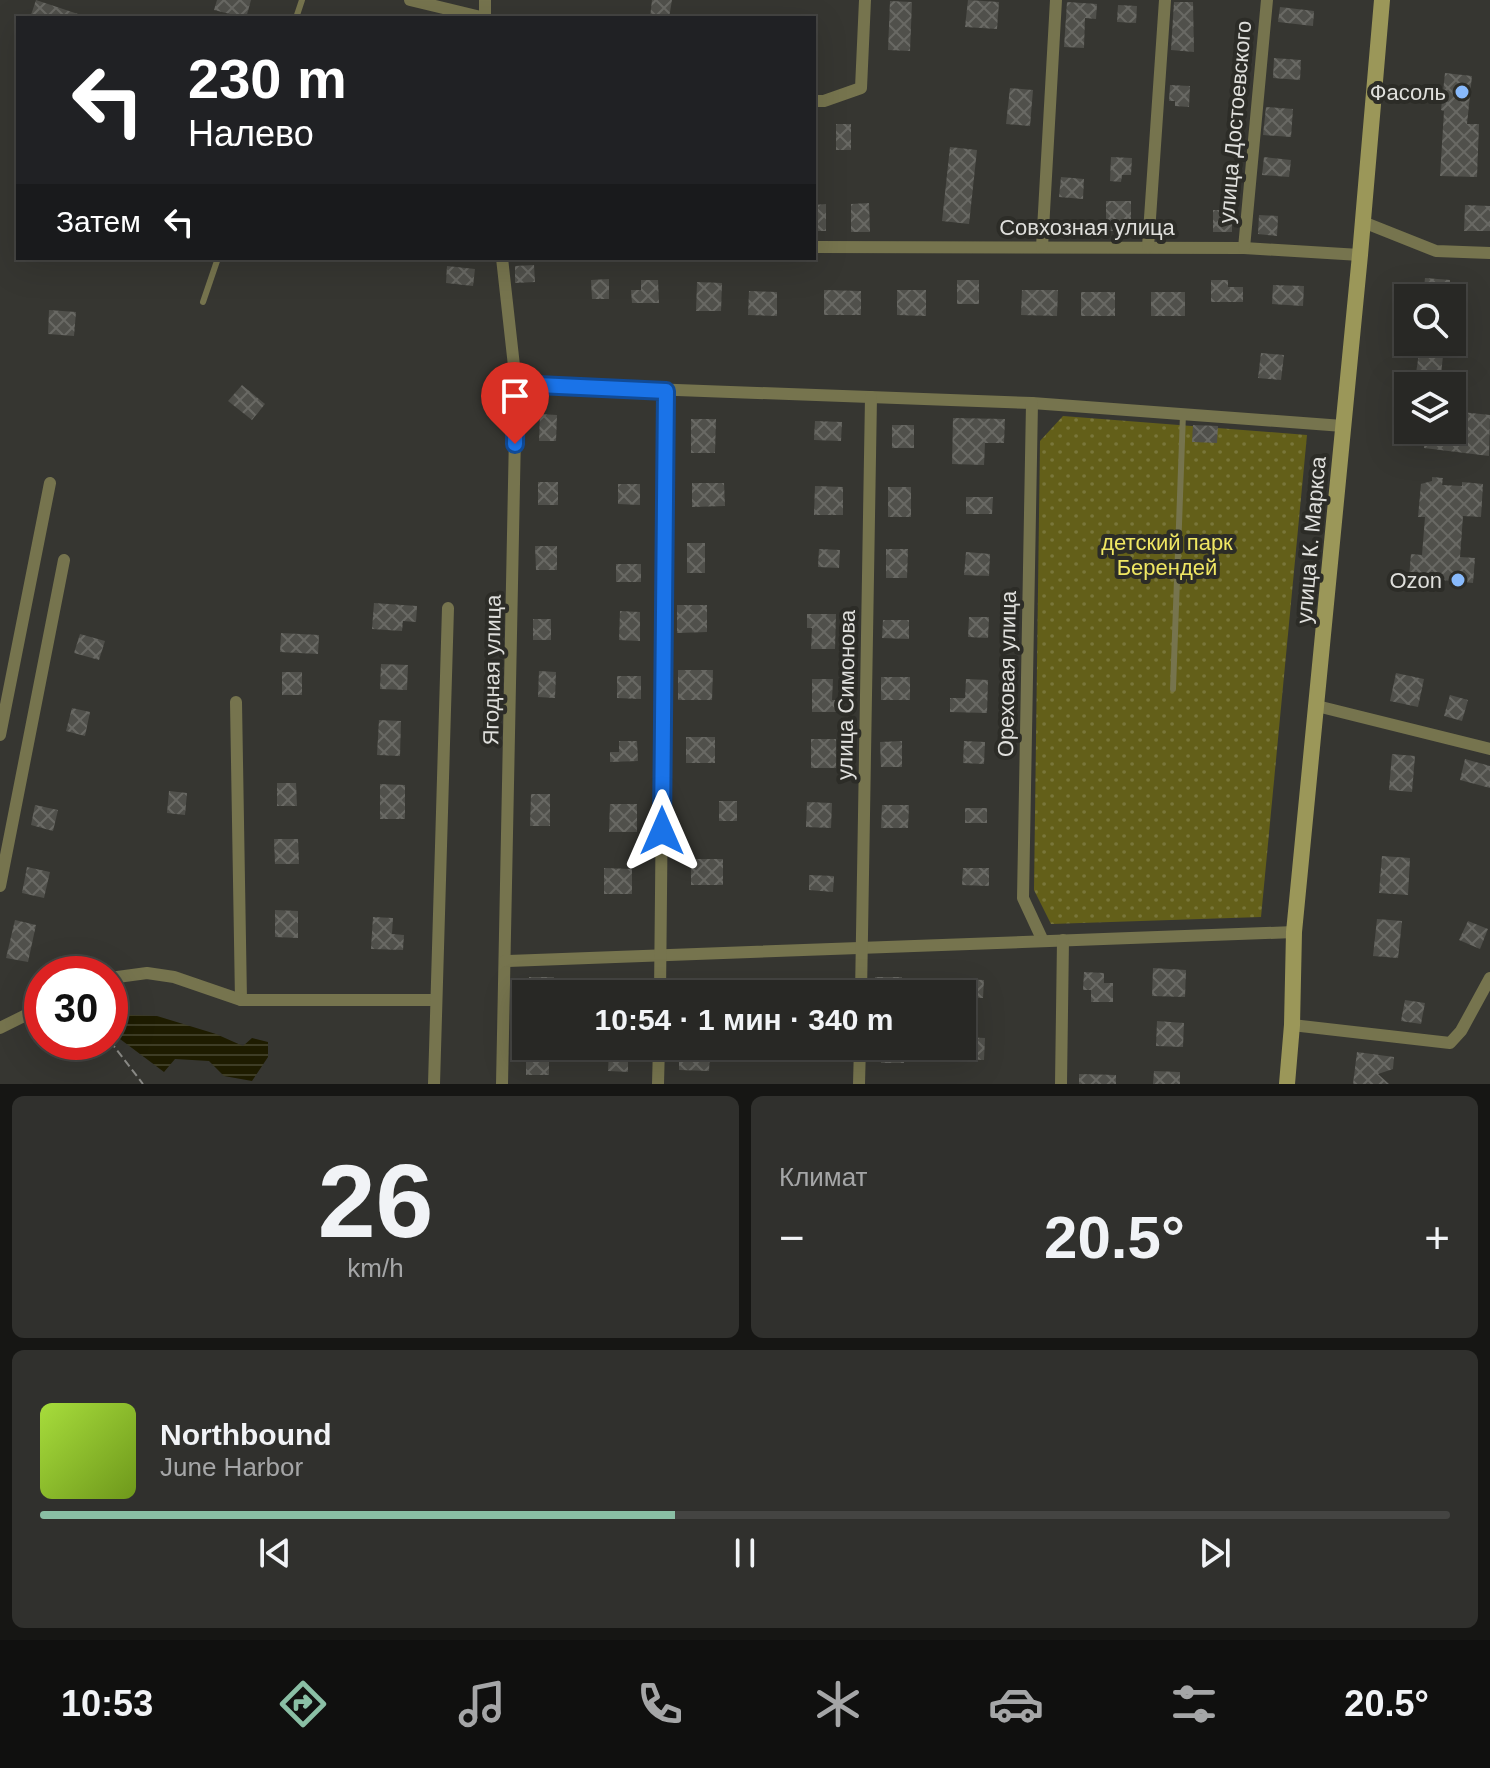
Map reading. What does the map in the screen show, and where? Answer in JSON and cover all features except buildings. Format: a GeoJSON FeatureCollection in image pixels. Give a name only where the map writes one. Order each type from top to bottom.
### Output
{"type":"FeatureCollection","features":[{"type":"Feature","properties":{"kind":"main road","name":"улица К. Маркса"},"geometry":{"type":"LineString","coordinates":[[1287,1084],[1294,932],[1382,0]]}},
{"type":"Feature","properties":{"kind":"street"},"geometry":{"type":"LineString","coordinates":[[410,0],[477,16]]}},
{"type":"Feature","properties":{"kind":"street"},"geometry":{"type":"LineString","coordinates":[[816,101],[861,88],[865,0]]}},
{"type":"Feature","properties":{"kind":"street"},"geometry":{"type":"LineString","coordinates":[[1042,247],[1056,0]]}},
{"type":"Feature","properties":{"kind":"street"},"geometry":{"type":"LineString","coordinates":[[1148,247],[1165,0]]}},
{"type":"Feature","properties":{"kind":"street","name":"улица Достоевского"},"geometry":{"type":"LineString","coordinates":[[1244,248],[1267,0]]}},
{"type":"Feature","properties":{"kind":"street"},"geometry":{"type":"LineString","coordinates":[[1363,222],[1436,251],[1490,253]]}},
{"type":"Feature","properties":{"kind":"street","name":"Совхозная улица"},"geometry":{"type":"LineString","coordinates":[[816,247],[1244,248],[1360,255]]}},
{"type":"Feature","properties":{"kind":"street","name":"Ягодная улица"},"geometry":{"type":"LineString","coordinates":[[502,260],[516,384],[502,1084]]}},
{"type":"Feature","properties":{"kind":"street"},"geometry":{"type":"LineString","coordinates":[[516,384],[1032,403],[1343,426]]}},
{"type":"Feature","properties":{"kind":"street"},"geometry":{"type":"LineString","coordinates":[[660,980],[666,391]]}},
{"type":"Feature","properties":{"kind":"street","name":"улица Симонова"},"geometry":{"type":"LineString","coordinates":[[862,980],[871,397]]}},
{"type":"Feature","properties":{"kind":"street","name":"Ореховая улица"},"geometry":{"type":"LineString","coordinates":[[1032,403],[1023,898],[1043,941]]}},
{"type":"Feature","properties":{"kind":"street"},"geometry":{"type":"LineString","coordinates":[[0,735],[50,483]]}},
{"type":"Feature","properties":{"kind":"street"},"geometry":{"type":"LineString","coordinates":[[0,886],[64,560]]}},
{"type":"Feature","properties":{"kind":"street","name":"Ягодная улица"},"geometry":{"type":"LineString","coordinates":[[434,1084],[448,608]]}},
{"type":"Feature","properties":{"kind":"street"},"geometry":{"type":"LineString","coordinates":[[236,702],[241,1000]]}},
{"type":"Feature","properties":{"kind":"street"},"geometry":{"type":"LineString","coordinates":[[1317,706],[1490,749]]}},
{"type":"Feature","properties":{"kind":"street"},"geometry":{"type":"LineString","coordinates":[[505,961],[1294,932]]}},
{"type":"Feature","properties":{"kind":"street"},"geometry":{"type":"LineString","coordinates":[[1061,1084],[1063,940]]}},
{"type":"Feature","properties":{"kind":"street"},"geometry":{"type":"LineString","coordinates":[[128,976],[147,973],[174,977],[241,1000],[436,1000]]}},
{"type":"Feature","properties":{"kind":"street"},"geometry":{"type":"LineString","coordinates":[[1292,1025],[1450,1043],[1454,1042],[1467,1021],[1490,978]]}},
{"type":"Feature","properties":{"kind":"street"},"geometry":{"type":"LineString","coordinates":[[0,1028],[24,1016]]}},
{"type":"Feature","properties":{"kind":"street"},"geometry":{"type":"LineString","coordinates":[[658,1084],[659,1060]]}},
{"type":"Feature","properties":{"kind":"street"},"geometry":{"type":"LineString","coordinates":[[859,1084],[860,1060]]}},
{"type":"Feature","properties":{"kind":"lane"},"geometry":{"type":"LineString","coordinates":[[203,302],[217,260]]}},
{"type":"Feature","properties":{"kind":"lane"},"geometry":{"type":"LineString","coordinates":[[1173,689],[1183,414]]}},
{"type":"Feature","properties":{"kind":"path"},"geometry":{"type":"LineString","coordinates":[[125,1060],[143,1084]]}},
{"type":"Feature","properties":{"kind":"green space","name":"детский парк Берендей"},"geometry":{"type":"Polygon","coordinates":[[[1063,416],[1307,435],[1261,917],[1051,924],[1034,890],[1040,441],[1063,416]]]}},
{"type":"Feature","properties":{"kind":"shaded area"},"geometry":{"type":"Polygon","coordinates":[[[128,1015],[157,1016],[216,1034],[243,1046],[252,1038],[268,1042],[268,1057],[252,1081],[224,1076],[209,1061],[175,1059],[164,1072],[128,1045],[128,1015]]]}},
{"type":"Feature","properties":{"kind":"place","name":"Фасоль"},"geometry":{"type":"Point","coordinates":[1462,92]}},
{"type":"Feature","properties":{"kind":"place","name":"Ozon"},"geometry":{"type":"Point","coordinates":[1458,580]}},
{"type":"Feature","properties":{"kind":"route"},"geometry":{"type":"LineString","coordinates":[[515,444],[516,384],[666,391],[662,831]]}}]}
